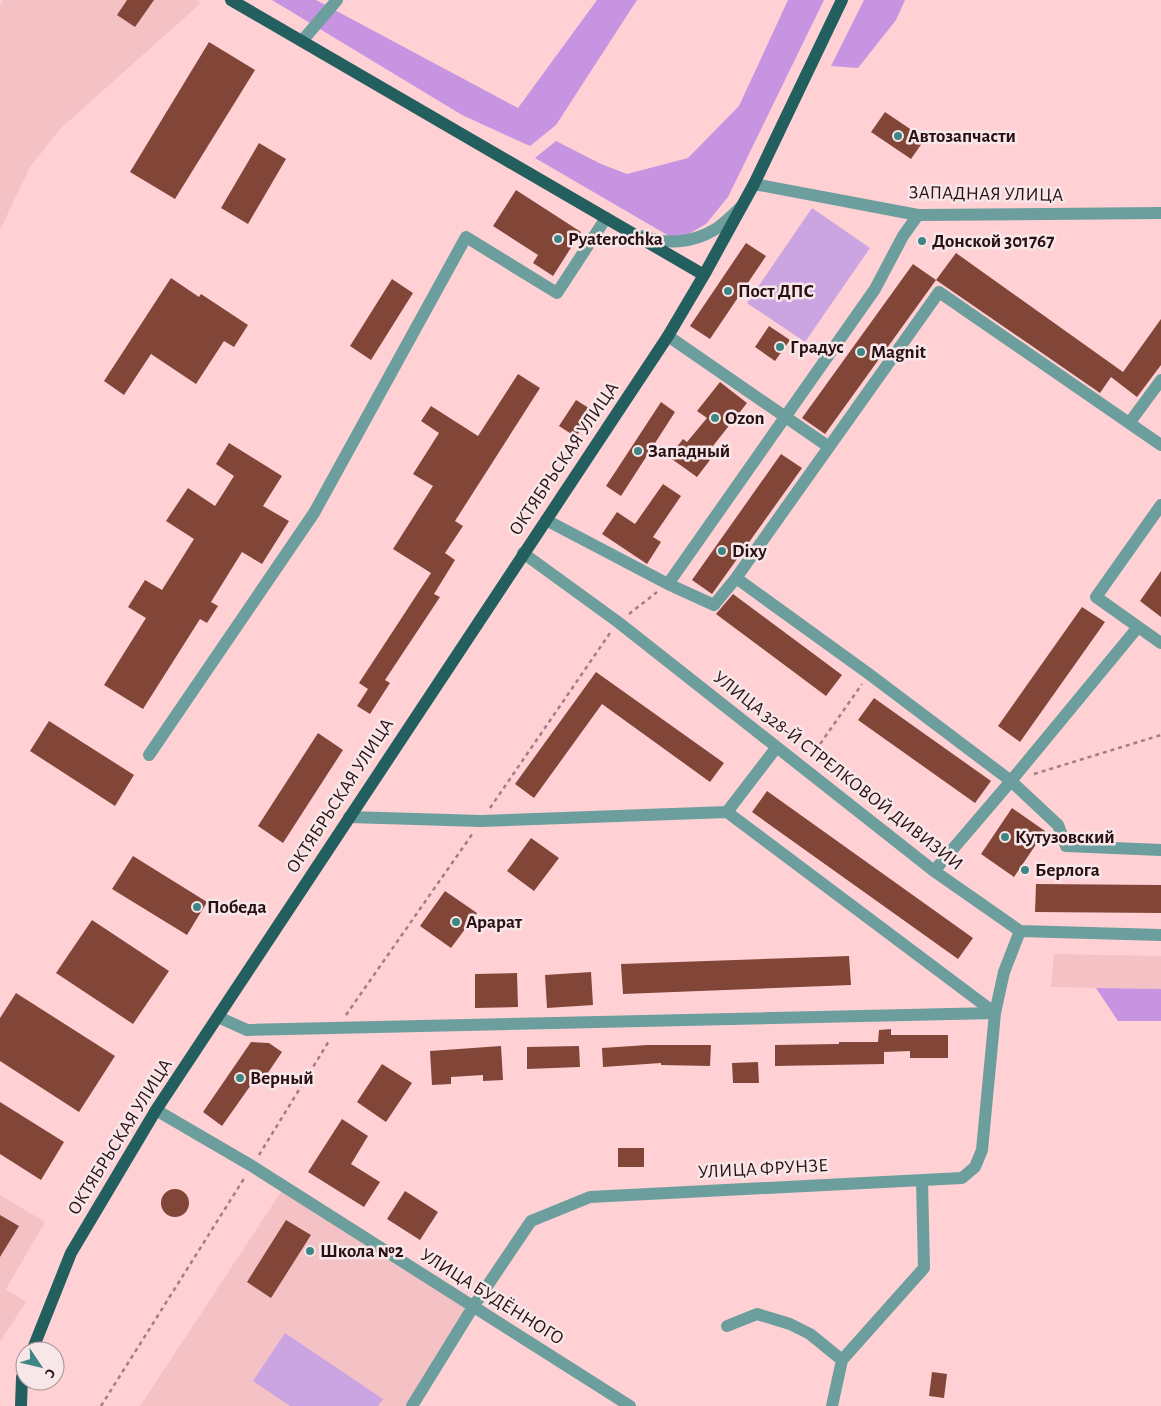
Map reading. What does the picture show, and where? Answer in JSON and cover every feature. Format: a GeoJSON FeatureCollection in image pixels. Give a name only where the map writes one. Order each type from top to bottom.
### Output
{"type":"FeatureCollection","features":[{"type":"Feature","properties":{"kind":"main road"},"geometry":{"type":"LineString","coordinates":[[231,0],[704,275]]}},
{"type":"Feature","properties":{"kind":"main road","name":"ОКТЯБРЬСКАЯ УЛИЦА"},"geometry":{"type":"LineString","coordinates":[[36,1341],[71,1253],[156,1110],[668,336],[754,184],[842,0]]}},
{"type":"Feature","properties":{"kind":"main road"},"geometry":{"type":"LineString","coordinates":[[21,1406],[22,1391]]}},
{"type":"Feature","properties":{"kind":"street"},"geometry":{"type":"LineString","coordinates":[[302,41],[338,0]]}},
{"type":"Feature","properties":{"kind":"street","name":"ЗАПАДНАЯ УЛИЦА"},"geometry":{"type":"LineString","coordinates":[[754,184],[918,215],[1161,213]]}},
{"type":"Feature","properties":{"kind":"street"},"geometry":{"type":"LineString","coordinates":[[622,228],[657,241],[686,242],[714,230],[741,207]]}},
{"type":"Feature","properties":{"kind":"street"},"geometry":{"type":"LineString","coordinates":[[668,584],[875,289],[903,236],[918,215]]}},
{"type":"Feature","properties":{"kind":"street"},"geometry":{"type":"LineString","coordinates":[[149,755],[314,513],[466,237],[557,293],[606,218]]}},
{"type":"Feature","properties":{"kind":"street"},"geometry":{"type":"LineString","coordinates":[[546,520],[668,584],[714,605],[736,578],[939,292],[1161,445]]}},
{"type":"Feature","properties":{"kind":"street"},"geometry":{"type":"LineString","coordinates":[[668,336],[829,447]]}},
{"type":"Feature","properties":{"kind":"street"},"geometry":{"type":"LineString","coordinates":[[1130,422],[1161,380]]}},
{"type":"Feature","properties":{"kind":"street"},"geometry":{"type":"LineString","coordinates":[[1161,505],[1096,597],[1161,643]]}},
{"type":"Feature","properties":{"kind":"street","name":"УЛИЦА 328-Й СТРЕЛКОВОЙ ДИВИЗИИ"},"geometry":{"type":"LineString","coordinates":[[524,553],[618,622],[934,872],[1020,931]]}},
{"type":"Feature","properties":{"kind":"street"},"geometry":{"type":"LineString","coordinates":[[736,578],[869,674],[1011,781],[1058,825],[1066,846],[1161,850]]}},
{"type":"Feature","properties":{"kind":"street"},"geometry":{"type":"LineString","coordinates":[[934,872],[1138,627]]}},
{"type":"Feature","properties":{"kind":"street"},"geometry":{"type":"LineString","coordinates":[[727,812],[776,748]]}},
{"type":"Feature","properties":{"kind":"street"},"geometry":{"type":"LineString","coordinates":[[349,817],[481,821],[727,812],[995,1013]]}},
{"type":"Feature","properties":{"kind":"street"},"geometry":{"type":"LineString","coordinates":[[1020,931],[1161,935]]}},
{"type":"Feature","properties":{"kind":"street","name":"УЛИЦА ФРУНЗЕ"},"geometry":{"type":"LineString","coordinates":[[412,1406],[473,1307],[531,1221],[590,1197],[962,1178],[975,1167],[982,1150],[995,1013],[1004,972],[1020,931]]}},
{"type":"Feature","properties":{"kind":"street"},"geometry":{"type":"LineString","coordinates":[[218,1017],[247,1030],[995,1013]]}},
{"type":"Feature","properties":{"kind":"street","name":"УЛИЦА БУДЁННОГО"},"geometry":{"type":"LineString","coordinates":[[156,1110],[252,1166],[630,1406]]}},
{"type":"Feature","properties":{"kind":"street"},"geometry":{"type":"LineString","coordinates":[[832,1406],[842,1360],[924,1268],[922,1180]]}},
{"type":"Feature","properties":{"kind":"street"},"geometry":{"type":"LineString","coordinates":[[727,1326],[757,1314],[790,1324],[810,1334],[842,1360]]}},
{"type":"Feature","properties":{"kind":"path"},"geometry":{"type":"LineString","coordinates":[[102,1406],[336,1029],[618,622],[668,584]]}},
{"type":"Feature","properties":{"kind":"path"},"geometry":{"type":"LineString","coordinates":[[803,769],[869,674]]}},
{"type":"Feature","properties":{"kind":"path"},"geometry":{"type":"LineString","coordinates":[[1011,781],[1161,735]]}},
{"type":"Feature","properties":{"kind":"shaded area"},"geometry":{"type":"Polygon","coordinates":[[[3,0],[196,0],[201,3],[60,129],[30,167],[0,230],[0,5],[3,0]]]}},
{"type":"Feature","properties":{"kind":"shaded area"},"geometry":{"type":"Polygon","coordinates":[[[272,0],[316,0],[518,108],[597,0],[637,0],[556,125],[530,146],[462,115],[272,0]]]}},
{"type":"Feature","properties":{"kind":"shaded area"},"geometry":{"type":"Polygon","coordinates":[[[788,0],[824,0],[728,197],[706,224],[685,236],[669,236],[535,158],[556,141],[601,164],[627,174],[688,158],[739,106],[788,0]]]}},
{"type":"Feature","properties":{"kind":"shaded area"},"geometry":{"type":"Polygon","coordinates":[[[864,0],[905,0],[896,20],[858,68],[831,66],[864,0]]]}},
{"type":"Feature","properties":{"kind":"shaded area"},"geometry":{"type":"Polygon","coordinates":[[[812,208],[870,248],[805,342],[747,303],[812,208]]]}},
{"type":"Feature","properties":{"kind":"shaded area"},"geometry":{"type":"Polygon","coordinates":[[[1054,954],[1161,956],[1161,989],[1051,987],[1054,954]]]}},
{"type":"Feature","properties":{"kind":"shaded area"},"geometry":{"type":"Polygon","coordinates":[[[1096,988],[1161,989],[1161,1021],[1118,1021],[1096,988]]]}},
{"type":"Feature","properties":{"kind":"shaded area","name":"Школа №2"},"geometry":{"type":"Polygon","coordinates":[[[283,1189],[474,1314],[414,1406],[140,1406],[283,1189]]]}},
{"type":"Feature","properties":{"kind":"shaded area"},"geometry":{"type":"Polygon","coordinates":[[[0,1195],[45,1222],[6,1289],[26,1302],[0,1342],[0,1195]]]}},
{"type":"Feature","properties":{"kind":"shaded area"},"geometry":{"type":"Polygon","coordinates":[[[285,1333],[383,1399],[378,1406],[290,1406],[253,1381],[285,1333]]]}},
{"type":"Feature","properties":{"kind":"building"},"geometry":{"type":"Polygon","coordinates":[[[127,0],[154,0],[135,27],[117,15],[127,0]]]}},
{"type":"Feature","properties":{"kind":"building"},"geometry":{"type":"Polygon","coordinates":[[[209,42],[255,70],[175,199],[130,172],[209,42]]]}},
{"type":"Feature","properties":{"kind":"building","name":"Автозапчасти"},"geometry":{"type":"Polygon","coordinates":[[[885,112],[925,139],[911,159],[871,132],[885,112]]]}},
{"type":"Feature","properties":{"kind":"building"},"geometry":{"type":"Polygon","coordinates":[[[259,143],[286,159],[248,224],[221,208],[259,143]]]}},
{"type":"Feature","properties":{"kind":"building"},"geometry":{"type":"Polygon","coordinates":[[[516,190],[581,232],[553,276],[533,263],[538,255],[493,226],[516,190]]]}},
{"type":"Feature","properties":{"kind":"building","name":"Пост ДПС"},"geometry":{"type":"Polygon","coordinates":[[[746,243],[766,256],[710,339],[690,326],[746,243]]]}},
{"type":"Feature","properties":{"kind":"building"},"geometry":{"type":"Polygon","coordinates":[[[956,253],[1123,372],[1161,319],[1161,365],[1137,397],[1111,377],[1100,393],[936,280],[956,253]]]}},
{"type":"Feature","properties":{"kind":"building"},"geometry":{"type":"Polygon","coordinates":[[[913,264],[936,280],[825,434],[802,418],[913,264]]]}},
{"type":"Feature","properties":{"kind":"building"},"geometry":{"type":"Polygon","coordinates":[[[171,278],[199,297],[201,294],[248,325],[234,347],[224,341],[196,384],[151,354],[124,395],[104,381],[171,278]]]}},
{"type":"Feature","properties":{"kind":"building"},"geometry":{"type":"Polygon","coordinates":[[[392,279],[413,293],[371,360],[350,346],[392,279]]]}},
{"type":"Feature","properties":{"kind":"building"},"geometry":{"type":"Polygon","coordinates":[[[769,326],[790,340],[775,361],[755,347],[769,326]]]}},
{"type":"Feature","properties":{"kind":"building"},"geometry":{"type":"Polygon","coordinates":[[[518,374],[540,388],[455,521],[463,526],[445,553],[455,560],[434,594],[440,597],[385,680],[390,683],[370,714],[357,706],[368,689],[359,683],[431,573],[393,549],[433,486],[413,474],[439,433],[421,421],[431,406],[478,436],[518,374]]]}},
{"type":"Feature","properties":{"kind":"building"},"geometry":{"type":"Polygon","coordinates":[[[720,382],[747,403],[705,456],[710,460],[697,477],[669,457],[683,439],[687,442],[707,418],[697,411],[720,382]]]}},
{"type":"Feature","properties":{"kind":"building"},"geometry":{"type":"Polygon","coordinates":[[[576,400],[592,410],[576,437],[559,426],[576,400]]]}},
{"type":"Feature","properties":{"kind":"building"},"geometry":{"type":"Polygon","coordinates":[[[661,402],[675,412],[621,496],[606,486],[661,402]]]}},
{"type":"Feature","properties":{"kind":"building"},"geometry":{"type":"Polygon","coordinates":[[[229,443],[282,476],[263,506],[289,521],[262,564],[242,552],[211,602],[218,606],[207,623],[200,619],[143,709],[104,685],[146,618],[128,607],[145,580],[162,590],[194,539],[166,521],[188,488],[215,506],[234,476],[216,464],[229,443]]]}},
{"type":"Feature","properties":{"kind":"building"},"geometry":{"type":"Polygon","coordinates":[[[781,454],[802,468],[712,594],[692,580],[781,454]]]}},
{"type":"Feature","properties":{"kind":"building"},"geometry":{"type":"Polygon","coordinates":[[[663,484],[681,496],[653,537],[661,542],[647,564],[602,534],[617,512],[635,524],[663,484]]]}},
{"type":"Feature","properties":{"kind":"building"},"geometry":{"type":"Polygon","coordinates":[[[1161,571],[1161,617],[1140,601],[1161,571]]]}},
{"type":"Feature","properties":{"kind":"building"},"geometry":{"type":"Polygon","coordinates":[[[733,594],[842,675],[826,696],[716,614],[733,594]]]}},
{"type":"Feature","properties":{"kind":"building"},"geometry":{"type":"Polygon","coordinates":[[[1082,607],[1105,622],[1020,742],[998,726],[1082,607]]]}},
{"type":"Feature","properties":{"kind":"building"},"geometry":{"type":"Polygon","coordinates":[[[596,672],[724,763],[710,782],[602,704],[534,798],[515,784],[596,672]]]}},
{"type":"Feature","properties":{"kind":"building"},"geometry":{"type":"Polygon","coordinates":[[[874,698],[991,781],[975,803],[858,720],[874,698]]]}},
{"type":"Feature","properties":{"kind":"building"},"geometry":{"type":"Polygon","coordinates":[[[49,721],[134,775],[115,806],[30,751],[49,721]]]}},
{"type":"Feature","properties":{"kind":"building"},"geometry":{"type":"Polygon","coordinates":[[[318,733],[343,750],[283,843],[258,826],[318,733]]]}},
{"type":"Feature","properties":{"kind":"building"},"geometry":{"type":"Polygon","coordinates":[[[767,791],[973,938],[958,959],[752,812],[767,791]]]}},
{"type":"Feature","properties":{"kind":"building"},"geometry":{"type":"Polygon","coordinates":[[[1012,808],[1045,831],[1014,877],[981,854],[1012,808]]]}},
{"type":"Feature","properties":{"kind":"building"},"geometry":{"type":"Polygon","coordinates":[[[531,838],[559,858],[534,891],[507,871],[531,838]]]}},
{"type":"Feature","properties":{"kind":"building"},"geometry":{"type":"Polygon","coordinates":[[[133,856],[207,902],[187,935],[112,889],[133,856]]]}},
{"type":"Feature","properties":{"kind":"building"},"geometry":{"type":"Polygon","coordinates":[[[1036,884],[1161,885],[1161,913],[1035,912],[1036,884]]]}},
{"type":"Feature","properties":{"kind":"building"},"geometry":{"type":"Polygon","coordinates":[[[445,891],[477,913],[451,948],[420,926],[445,891]]]}},
{"type":"Feature","properties":{"kind":"building"},"geometry":{"type":"Polygon","coordinates":[[[92,920],[169,971],[133,1024],[56,973],[92,920]]]}},
{"type":"Feature","properties":{"kind":"building"},"geometry":{"type":"Polygon","coordinates":[[[849,956],[851,985],[623,994],[621,964],[849,956]]]}},
{"type":"Feature","properties":{"kind":"building"},"geometry":{"type":"Polygon","coordinates":[[[591,972],[593,1005],[547,1008],[545,975],[591,972]]]}},
{"type":"Feature","properties":{"kind":"building"},"geometry":{"type":"Polygon","coordinates":[[[517,973],[518,1007],[475,1008],[475,974],[517,973]]]}},
{"type":"Feature","properties":{"kind":"building"},"geometry":{"type":"Polygon","coordinates":[[[16,993],[115,1056],[79,1112],[0,1061],[0,1018],[16,993]]]}},
{"type":"Feature","properties":{"kind":"building"},"geometry":{"type":"Polygon","coordinates":[[[891,1029],[891,1035],[948,1035],[948,1058],[910,1058],[910,1051],[884,1052],[884,1064],[775,1066],[775,1045],[878,1042],[879,1030],[891,1029]]]}},
{"type":"Feature","properties":{"kind":"building"},"geometry":{"type":"Polygon","coordinates":[[[251,1042],[269,1043],[282,1052],[259,1086],[253,1082],[222,1126],[203,1112],[251,1042]]]}},
{"type":"Feature","properties":{"kind":"building"},"geometry":{"type":"Polygon","coordinates":[[[647,1045],[711,1045],[710,1066],[661,1065],[661,1063],[603,1067],[602,1048],[647,1045]]]}},
{"type":"Feature","properties":{"kind":"building"},"geometry":{"type":"Polygon","coordinates":[[[501,1046],[503,1080],[483,1081],[483,1075],[451,1077],[451,1084],[432,1085],[430,1051],[501,1046]]]}},
{"type":"Feature","properties":{"kind":"building"},"geometry":{"type":"Polygon","coordinates":[[[579,1046],[580,1067],[527,1069],[527,1047],[579,1046]]]}},
{"type":"Feature","properties":{"kind":"building"},"geometry":{"type":"Polygon","coordinates":[[[758,1062],[759,1083],[733,1083],[732,1063],[758,1062]]]}},
{"type":"Feature","properties":{"kind":"building"},"geometry":{"type":"Polygon","coordinates":[[[382,1064],[412,1083],[386,1122],[357,1102],[382,1064]]]}},
{"type":"Feature","properties":{"kind":"building"},"geometry":{"type":"Polygon","coordinates":[[[0,1102],[64,1142],[41,1180],[0,1154],[0,1102]]]}},
{"type":"Feature","properties":{"kind":"building"},"geometry":{"type":"Polygon","coordinates":[[[342,1119],[368,1136],[351,1164],[380,1182],[364,1207],[308,1172],[342,1119]]]}},
{"type":"Feature","properties":{"kind":"building"},"geometry":{"type":"Polygon","coordinates":[[[618,1148],[644,1148],[644,1167],[618,1167],[618,1148]]]}},
{"type":"Feature","properties":{"kind":"building"},"geometry":{"type":"Polygon","coordinates":[[[175,1189],[185,1193],[189,1203],[185,1213],[175,1217],[165,1213],[161,1203],[165,1193],[175,1189]]]}},
{"type":"Feature","properties":{"kind":"building"},"geometry":{"type":"Polygon","coordinates":[[[405,1191],[438,1212],[420,1240],[387,1219],[405,1191]]]}},
{"type":"Feature","properties":{"kind":"building"},"geometry":{"type":"Polygon","coordinates":[[[0,1215],[19,1226],[0,1257],[0,1215]]]}},
{"type":"Feature","properties":{"kind":"building"},"geometry":{"type":"Polygon","coordinates":[[[286,1220],[311,1235],[271,1298],[247,1282],[286,1220]]]}},
{"type":"Feature","properties":{"kind":"building"},"geometry":{"type":"Polygon","coordinates":[[[932,1372],[947,1374],[944,1398],[929,1396],[932,1372]]]}},
{"type":"Feature","properties":{"kind":"place","name":"Автозапчасти"},"geometry":{"type":"Point","coordinates":[898,136]}},
{"type":"Feature","properties":{"kind":"place","name":"Pyaterochka"},"geometry":{"type":"Point","coordinates":[558,239]}},
{"type":"Feature","properties":{"kind":"place","name":"Донской 301767"},"geometry":{"type":"Point","coordinates":[922,241]}},
{"type":"Feature","properties":{"kind":"place","name":"Пост ДПС"},"geometry":{"type":"Point","coordinates":[728,291]}},
{"type":"Feature","properties":{"kind":"place","name":"Градус"},"geometry":{"type":"Point","coordinates":[780,347]}},
{"type":"Feature","properties":{"kind":"place","name":"Magnit"},"geometry":{"type":"Point","coordinates":[861,352]}},
{"type":"Feature","properties":{"kind":"place","name":"Ozon"},"geometry":{"type":"Point","coordinates":[715,418]}},
{"type":"Feature","properties":{"kind":"place","name":"Западный"},"geometry":{"type":"Point","coordinates":[638,451]}},
{"type":"Feature","properties":{"kind":"place","name":"Dixy"},"geometry":{"type":"Point","coordinates":[722,551]}},
{"type":"Feature","properties":{"kind":"place","name":"Кутузовский"},"geometry":{"type":"Point","coordinates":[1005,837]}},
{"type":"Feature","properties":{"kind":"place","name":"Берлога"},"geometry":{"type":"Point","coordinates":[1025,870]}},
{"type":"Feature","properties":{"kind":"place","name":"Победа"},"geometry":{"type":"Point","coordinates":[197,907]}},
{"type":"Feature","properties":{"kind":"place","name":"Арарат"},"geometry":{"type":"Point","coordinates":[456,922]}},
{"type":"Feature","properties":{"kind":"place","name":"Верный"},"geometry":{"type":"Point","coordinates":[240,1078]}},
{"type":"Feature","properties":{"kind":"place","name":"Школа №2"},"geometry":{"type":"Point","coordinates":[310,1251]}}]}
